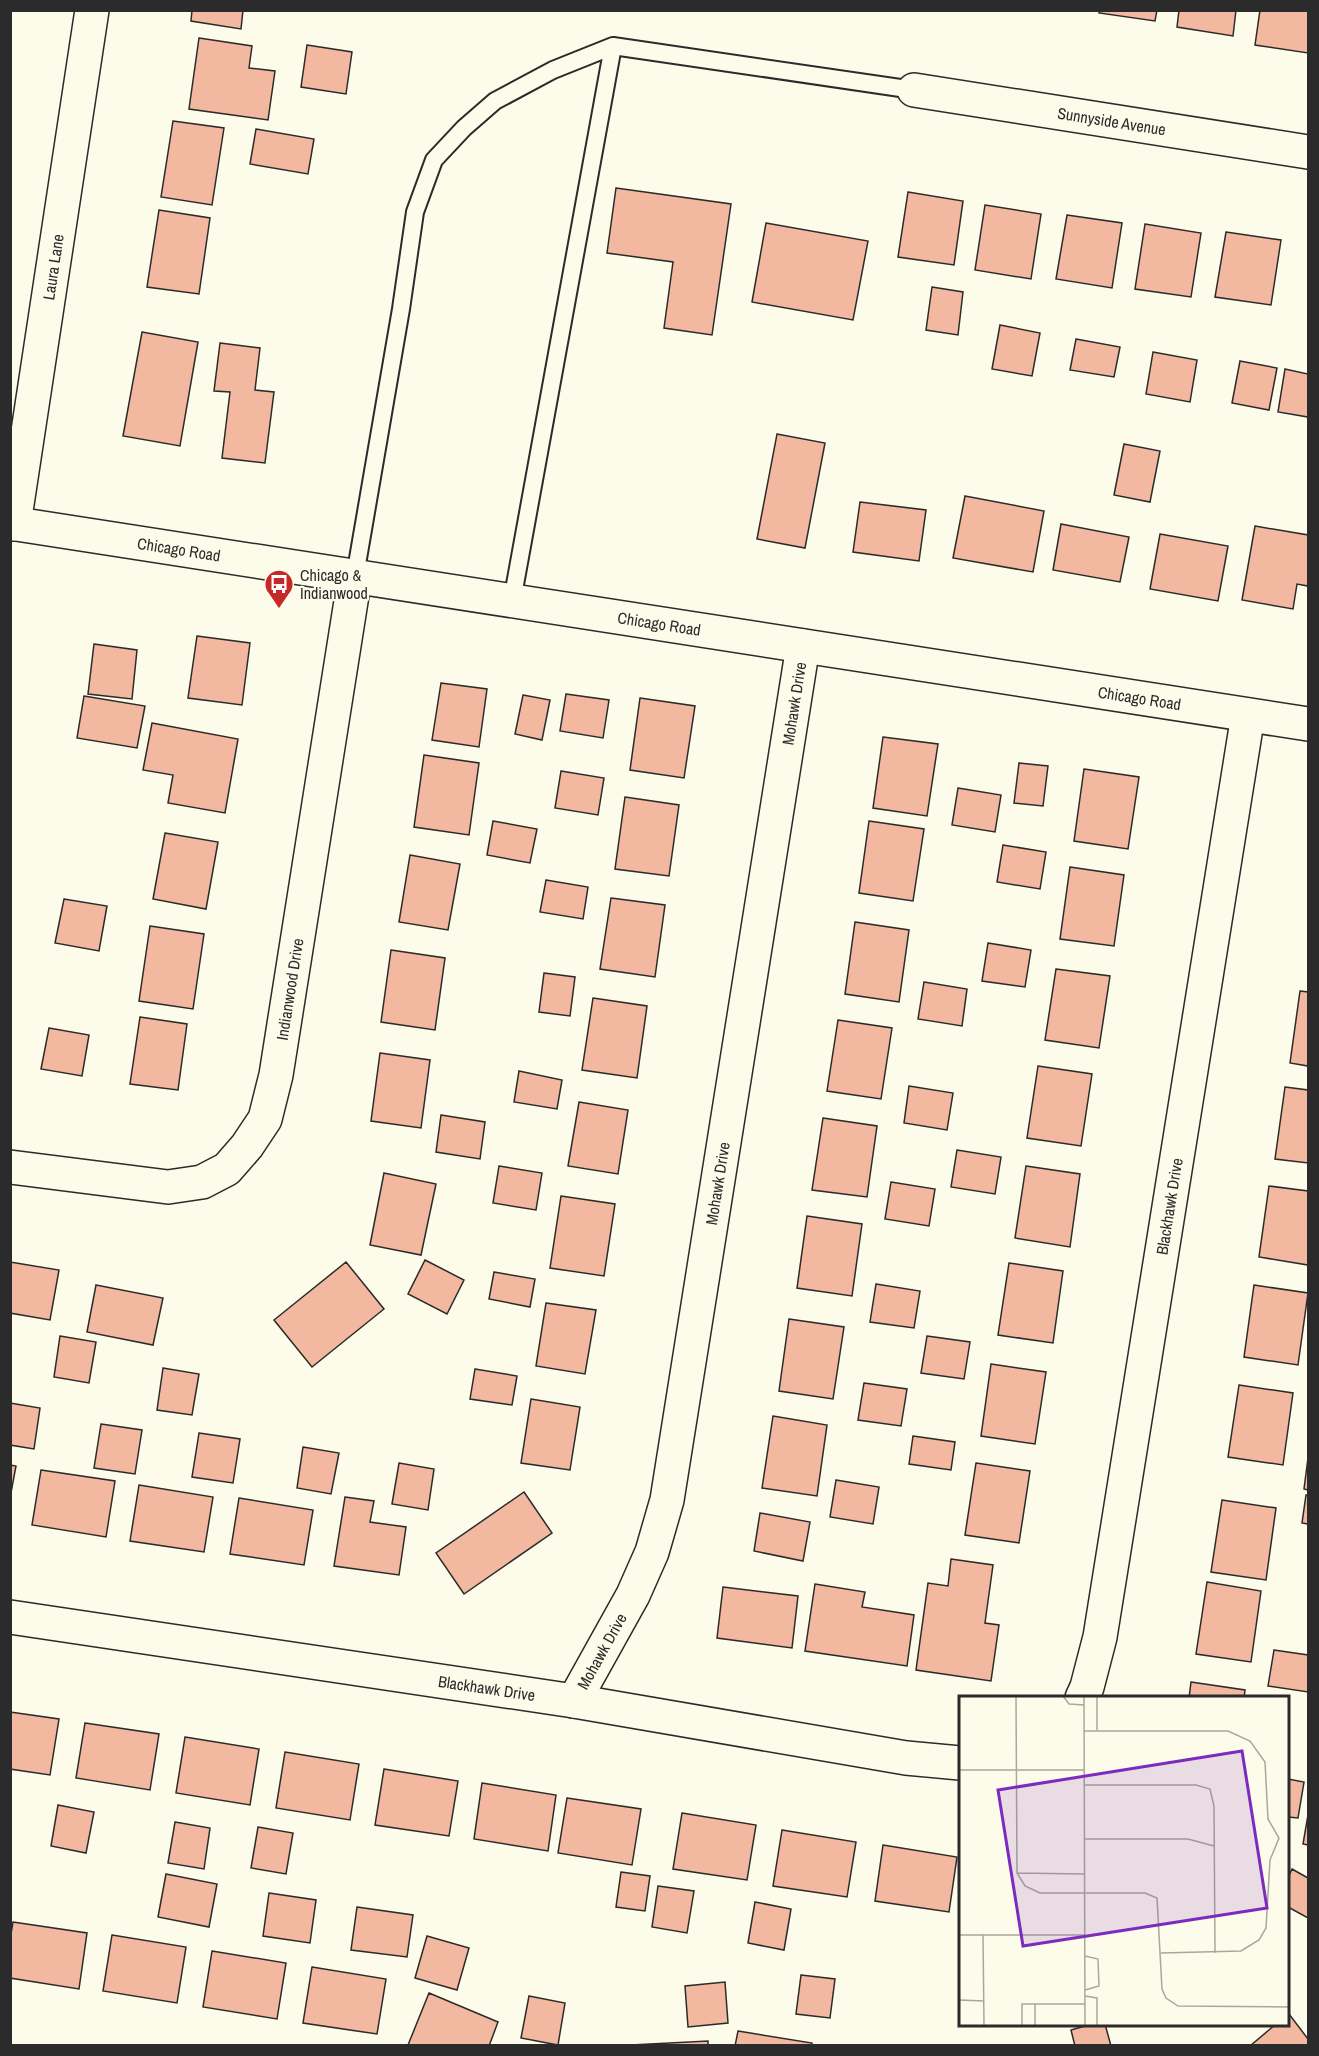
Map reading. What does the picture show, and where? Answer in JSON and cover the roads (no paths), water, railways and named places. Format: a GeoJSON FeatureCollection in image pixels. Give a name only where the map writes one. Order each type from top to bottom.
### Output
{"type":"FeatureCollection","features":[{"type":"Feature","properties":{"kind":"street","name":"Laura Lane"},"geometry":{"type":"LineString","coordinates":[[12,524],[92,10]]}},
{"type":"Feature","properties":{"kind":"street","name":"Sunnyside Avenue"},"geometry":{"type":"LineString","coordinates":[[914,90],[1308,152]]}},
{"type":"Feature","properties":{"kind":"street","name":"Chicago Road"},"geometry":{"type":"LineString","coordinates":[[12,524],[1308,724]]}},
{"type":"Feature","properties":{"kind":"street","name":"Indianwood Drive"},"geometry":{"type":"LineString","coordinates":[[10,1167],[168,1187],[202,1182],[227,1169],[247,1146],[265,1119],[276,1076],[355,576]]}},
{"type":"Feature","properties":{"kind":"street","name":"Mohawk Drive"},"geometry":{"type":"LineString","coordinates":[[574,1701],[633,1595],[652,1552],[667,1500],[803,646]]}},
{"type":"Feature","properties":{"kind":"street","name":"Blackhawk Drive"},"geometry":{"type":"LineString","coordinates":[[1083,1696],[1100,1637],[1248,715]]}},
{"type":"Feature","properties":{"kind":"street","name":"Blackhawk Drive"},"geometry":{"type":"LineString","coordinates":[[10,1617],[574,1701],[906,1758],[959,1763]]}},
{"type":"Feature","properties":{"kind":"lane"},"geometry":{"type":"LineString","coordinates":[[355,576],[401,309],[415,212],[434,160],[464,128],[495,101],[553,70],[613,46],[914,90]]}},
{"type":"Feature","properties":{"kind":"lane"},"geometry":{"type":"LineString","coordinates":[[512,601],[613,46]]}},
{"type":"Feature","properties":{"kind":"place","name":"Chicago & Indianwood"},"geometry":{"type":"Point","coordinates":[279,610]}}]}
